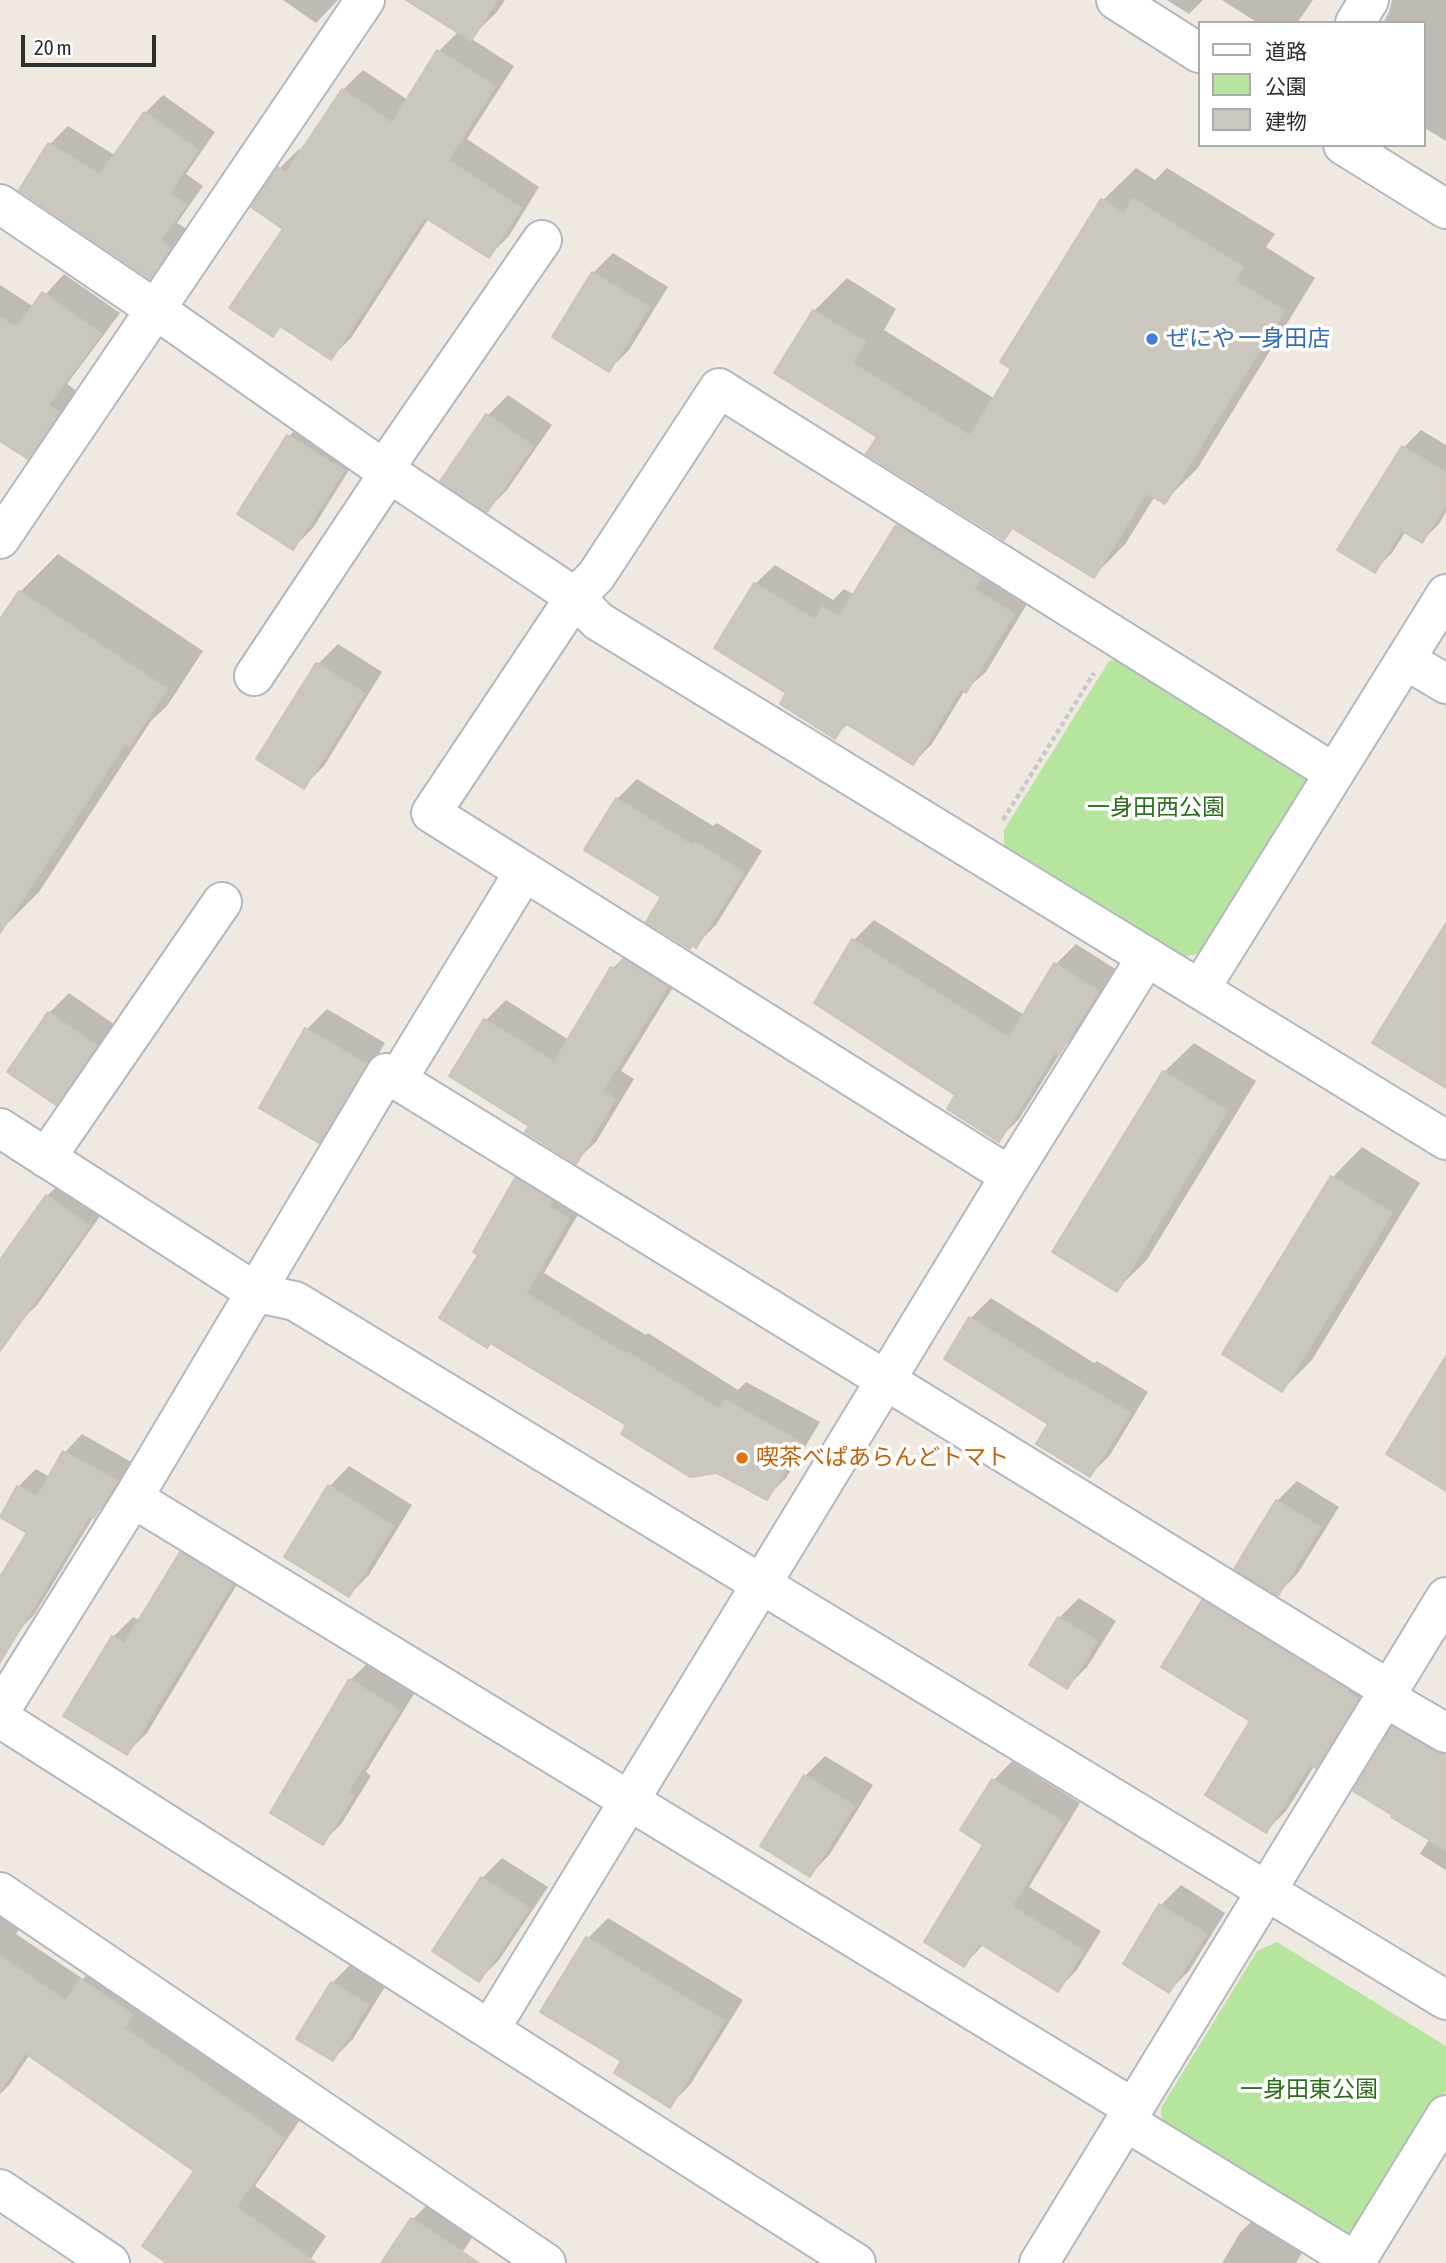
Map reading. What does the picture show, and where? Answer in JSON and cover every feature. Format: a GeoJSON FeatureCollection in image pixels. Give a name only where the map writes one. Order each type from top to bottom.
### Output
{"type":"FeatureCollection","features":[{"type":"Feature","properties":{"kind":"street"},"geometry":{"type":"LineString","coordinates":[[0,539],[365,0]]}},
{"type":"Feature","properties":{"kind":"street"},"geometry":{"type":"LineString","coordinates":[[1116,0],[1198,53]]}},
{"type":"Feature","properties":{"kind":"street"},"geometry":{"type":"LineString","coordinates":[[1356,21],[1369,0]]}},
{"type":"Feature","properties":{"kind":"street"},"geometry":{"type":"LineString","coordinates":[[1346,147],[1446,209]]}},
{"type":"Feature","properties":{"kind":"street"},"geometry":{"type":"LineString","coordinates":[[0,204],[386,471],[575,597],[598,621],[1446,1140]]}},
{"type":"Feature","properties":{"kind":"street"},"geometry":{"type":"LineString","coordinates":[[254,676],[386,471],[542,240]]}},
{"type":"Feature","properties":{"kind":"street"},"geometry":{"type":"LineString","coordinates":[[1010,1176],[431,813],[575,597],[596,576],[719,388],[1334,773]]}},
{"type":"Feature","properties":{"kind":"street"},"geometry":{"type":"LineString","coordinates":[[1200,989],[1446,594]]}},
{"type":"Feature","properties":{"kind":"street"},"geometry":{"type":"LineString","coordinates":[[1406,660],[1446,684]]}},
{"type":"Feature","properties":{"kind":"street"},"geometry":{"type":"LineString","coordinates":[[397,1080],[524,872]]}},
{"type":"Feature","properties":{"kind":"street"},"geometry":{"type":"LineString","coordinates":[[46,1158],[222,902]]}},
{"type":"Feature","properties":{"kind":"street"},"geometry":{"type":"LineString","coordinates":[[490,2029],[1010,1176],[1146,958]]}},
{"type":"Feature","properties":{"kind":"street"},"geometry":{"type":"LineString","coordinates":[[0,1711],[133,1498],[386,1073],[886,1381],[1446,1733]]}},
{"type":"Feature","properties":{"kind":"street"},"geometry":{"type":"LineString","coordinates":[[0,1128],[257,1293],[295,1300],[1446,2000]]}},
{"type":"Feature","properties":{"kind":"street"},"geometry":{"type":"LineString","coordinates":[[133,1498],[629,1801],[1129,2115],[1355,2262],[1446,2115]]}},
{"type":"Feature","properties":{"kind":"street"},"geometry":{"type":"LineString","coordinates":[[1038,2263],[1446,1597]]}},
{"type":"Feature","properties":{"kind":"street"},"geometry":{"type":"LineString","coordinates":[[0,1718],[856,2263]]}},
{"type":"Feature","properties":{"kind":"street"},"geometry":{"type":"LineString","coordinates":[[0,1892],[546,2263]]}},
{"type":"Feature","properties":{"kind":"street"},"geometry":{"type":"LineString","coordinates":[[0,2189],[110,2263]]}},
{"type":"Feature","properties":{"kind":"path"},"geometry":{"type":"LineString","coordinates":[[980,856],[1117,637]]}},
{"type":"Feature","properties":{"kind":"green space","name":"一身田西公園"},"geometry":{"type":"Polygon","coordinates":[[[1128,657],[1301,767],[1306,783],[1201,953],[1183,957],[1004,847],[1004,830],[1109,661],[1128,657]]]}},
{"type":"Feature","properties":{"kind":"green space","name":"一身田東公園"},"geometry":{"type":"Polygon","coordinates":[[[1277,1942],[1446,2046],[1446,2091],[1358,2231],[1340,2237],[1162,2129],[1161,2108],[1257,1951],[1277,1942]]]}},
{"type":"Feature","properties":{"kind":"building"},"geometry":{"type":"Polygon","coordinates":[[[406,0],[497,0],[471,41],[406,0]]]}},
{"type":"Feature","properties":{"kind":"building"},"geometry":{"type":"Polygon","coordinates":[[[437,50],[495,86],[448,160],[521,208],[489,258],[424,217],[331,360],[280,326],[273,337],[229,308],[283,229],[251,207],[278,167],[286,173],[342,89],[392,123],[437,50]]]}},
{"type":"Feature","properties":{"kind":"building"},"geometry":{"type":"Polygon","coordinates":[[[144,112],[198,150],[169,193],[186,205],[160,241],[170,248],[150,279],[19,190],[48,143],[100,175],[144,112]]]}},
{"type":"Feature","properties":{"kind":"building"},"geometry":{"type":"Polygon","coordinates":[[[1101,199],[1124,214],[1133,199],[1243,267],[1235,281],[1284,311],[1165,504],[1146,493],[1094,578],[1012,528],[1004,540],[866,454],[877,437],[774,373],[813,310],[865,342],[852,363],[970,436],[1011,369],[1000,362],[1101,199]]]}},
{"type":"Feature","properties":{"kind":"building"},"geometry":{"type":"Polygon","coordinates":[[[592,272],[649,307],[609,372],[552,337],[592,272]]]}},
{"type":"Feature","properties":{"kind":"building"},"geometry":{"type":"Polygon","coordinates":[[[42,292],[101,334],[48,405],[59,412],[28,459],[0,441],[0,317],[17,328],[42,292]]]}},
{"type":"Feature","properties":{"kind":"building"},"geometry":{"type":"Polygon","coordinates":[[[486,414],[533,446],[487,512],[440,481],[486,414]]]}},
{"type":"Feature","properties":{"kind":"building"},"geometry":{"type":"Polygon","coordinates":[[[287,435],[344,470],[293,550],[237,514],[287,435]]]}},
{"type":"Feature","properties":{"kind":"building"},"geometry":{"type":"Polygon","coordinates":[[[1402,446],[1446,473],[1446,504],[1422,543],[1401,530],[1375,573],[1337,550],[1402,446]]]}},
{"type":"Feature","properties":{"kind":"building"},"geometry":{"type":"Polygon","coordinates":[[[896,525],[981,578],[974,589],[1014,614],[966,693],[960,689],[913,765],[845,723],[835,739],[780,704],[786,693],[714,648],[754,583],[815,620],[823,607],[839,617],[896,525]]]}},
{"type":"Feature","properties":{"kind":"building"},"geometry":{"type":"Polygon","coordinates":[[[19,591],[167,689],[129,746],[125,743],[0,933],[0,619],[19,591]]]}},
{"type":"Feature","properties":{"kind":"building"},"geometry":{"type":"Polygon","coordinates":[[[316,663],[364,693],[304,789],[256,759],[316,663]]]}},
{"type":"Feature","properties":{"kind":"building"},"geometry":{"type":"Polygon","coordinates":[[[616,798],[693,846],[695,842],[743,872],[696,948],[692,945],[690,949],[646,922],[661,897],[584,850],[616,798]]]}},
{"type":"Feature","properties":{"kind":"building"},"geometry":{"type":"Polygon","coordinates":[[[1446,923],[1446,1088],[1372,1043],[1446,923]]]}},
{"type":"Feature","properties":{"kind":"building"},"geometry":{"type":"Polygon","coordinates":[[[852,939],[1009,1038],[1054,963],[1098,991],[1059,1055],[1055,1052],[999,1142],[947,1109],[955,1095],[814,1003],[852,939]]]}},
{"type":"Feature","properties":{"kind":"building"},"geometry":{"type":"Polygon","coordinates":[[[623,959],[667,987],[602,1091],[615,1099],[576,1164],[525,1132],[529,1126],[449,1076],[484,1019],[554,1062],[611,967],[616,970],[623,959]]]}},
{"type":"Feature","properties":{"kind":"building"},"geometry":{"type":"Polygon","coordinates":[[[48,1012],[97,1046],[56,1105],[7,1072],[48,1012]]]}},
{"type":"Feature","properties":{"kind":"building"},"geometry":{"type":"Polygon","coordinates":[[[305,1028],[366,1064],[319,1143],[259,1108],[305,1028]]]}},
{"type":"Feature","properties":{"kind":"building"},"geometry":{"type":"Polygon","coordinates":[[[1163,1071],[1227,1111],[1117,1292],[1052,1252],[1163,1071]]]}},
{"type":"Feature","properties":{"kind":"building"},"geometry":{"type":"Polygon","coordinates":[[[1331,1176],[1392,1213],[1282,1392],[1222,1354],[1331,1176]]]}},
{"type":"Feature","properties":{"kind":"building"},"geometry":{"type":"Polygon","coordinates":[[[515,1178],[553,1201],[549,1208],[569,1219],[526,1293],[720,1410],[725,1400],[802,1443],[767,1500],[717,1473],[690,1477],[621,1434],[626,1425],[490,1343],[487,1348],[439,1318],[478,1255],[473,1252],[515,1178]]]}},
{"type":"Feature","properties":{"kind":"building"},"geometry":{"type":"Polygon","coordinates":[[[46,1195],[89,1226],[0,1351],[0,1260],[46,1195]]]}},
{"type":"Feature","properties":{"kind":"building"},"geometry":{"type":"Polygon","coordinates":[[[969,1317],[1130,1413],[1090,1477],[1036,1444],[1048,1424],[944,1359],[969,1317]]]}},
{"type":"Feature","properties":{"kind":"building"},"geometry":{"type":"Polygon","coordinates":[[[1446,1356],[1446,1491],[1386,1454],[1446,1356]]]}},
{"type":"Feature","properties":{"kind":"building"},"geometry":{"type":"Polygon","coordinates":[[[63,1451],[117,1481],[94,1518],[89,1516],[0,1662],[0,1577],[27,1533],[0,1517],[17,1486],[37,1497],[63,1451]]]}},
{"type":"Feature","properties":{"kind":"building"},"geometry":{"type":"Polygon","coordinates":[[[328,1485],[393,1526],[349,1597],[284,1557],[328,1485]]]}},
{"type":"Feature","properties":{"kind":"building"},"geometry":{"type":"Polygon","coordinates":[[[1276,1500],[1320,1527],[1278,1596],[1234,1569],[1276,1500]]]}},
{"type":"Feature","properties":{"kind":"building"},"geometry":{"type":"Polygon","coordinates":[[[180,1552],[232,1584],[127,1755],[63,1716],[112,1636],[124,1644],[180,1552]]]}},
{"type":"Feature","properties":{"kind":"building"},"geometry":{"type":"Polygon","coordinates":[[[1202,1600],[1347,1689],[1346,1691],[1358,1699],[1316,1768],[1310,1764],[1266,1833],[1205,1795],[1250,1721],[1161,1667],[1202,1600]]]}},
{"type":"Feature","properties":{"kind":"building"},"geometry":{"type":"Polygon","coordinates":[[[1058,1617],[1097,1641],[1067,1689],[1029,1665],[1058,1617]]]}},
{"type":"Feature","properties":{"kind":"building"},"geometry":{"type":"Polygon","coordinates":[[[349,1679],[399,1710],[347,1793],[353,1796],[323,1845],[270,1813],[349,1679]]]}},
{"type":"Feature","properties":{"kind":"building"},"geometry":{"type":"Polygon","coordinates":[[[1392,1727],[1435,1752],[1446,1755],[1446,1850],[1353,1791],[1392,1727]]]}},
{"type":"Feature","properties":{"kind":"building"},"geometry":{"type":"Polygon","coordinates":[[[804,1775],[854,1806],[810,1877],[760,1846],[804,1775]]]}},
{"type":"Feature","properties":{"kind":"building"},"geometry":{"type":"Polygon","coordinates":[[[992,1779],[1063,1822],[1012,1906],[1083,1951],[1058,1992],[979,1943],[964,1967],[924,1942],[983,1845],[960,1830],[992,1779]]]}},
{"type":"Feature","properties":{"kind":"building"},"geometry":{"type":"Polygon","coordinates":[[[481,1877],[529,1908],[479,1982],[432,1951],[481,1877]]]}},
{"type":"Feature","properties":{"kind":"building"},"geometry":{"type":"Polygon","coordinates":[[[1159,1904],[1206,1934],[1169,1993],[1123,1964],[1159,1904]]]}},
{"type":"Feature","properties":{"kind":"building"},"geometry":{"type":"Polygon","coordinates":[[[586,1937],[724,2021],[670,2108],[614,2073],[621,2061],[540,2012],[586,1937]]]}},
{"type":"Feature","properties":{"kind":"building"},"geometry":{"type":"Polygon","coordinates":[[[0,1956],[66,2001],[80,1979],[133,2015],[124,2028],[284,2138],[236,2207],[316,2263],[167,2263],[142,2246],[194,2171],[25,2053],[0,2091],[0,1956]]]}},
{"type":"Feature","properties":{"kind":"building"},"geometry":{"type":"Polygon","coordinates":[[[331,1982],[368,2005],[333,2061],[296,2039],[331,1982]]]}},
{"type":"Feature","properties":{"kind":"building"},"geometry":{"type":"Polygon","coordinates":[[[411,2218],[479,2263],[381,2263],[411,2218]]]}},
{"type":"Feature","properties":{"kind":"place","name":"ぜにや 一身田店"},"geometry":{"type":"Point","coordinates":[1152,339]}},
{"type":"Feature","properties":{"kind":"place","name":"喫茶べぱあらんどトマト"},"geometry":{"type":"Point","coordinates":[742,1458]}}]}
